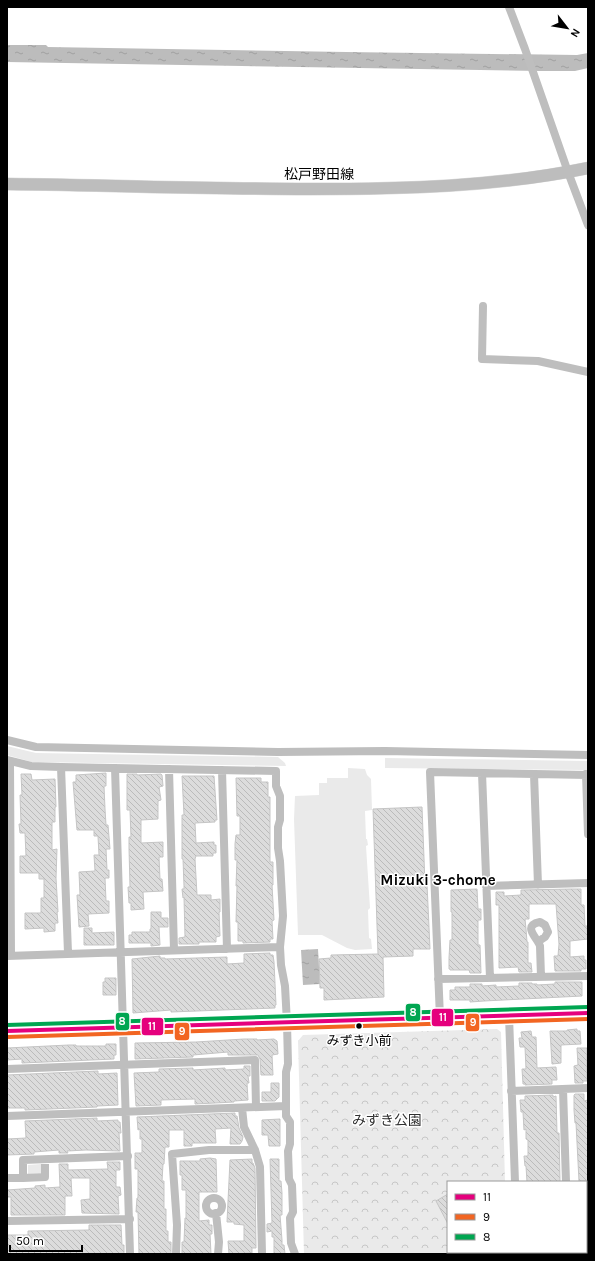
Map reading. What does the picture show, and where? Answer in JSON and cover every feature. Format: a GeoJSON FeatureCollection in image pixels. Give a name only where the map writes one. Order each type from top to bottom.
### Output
{"type":"FeatureCollection","features":[{"type":"Feature","properties":{"kind":"main road","name":"松戸野田線"},"geometry":{"type":"LineString","coordinates":[[7,184],[386,189],[490,183],[588,168]]}},
{"type":"Feature","properties":{"kind":"street"},"geometry":{"type":"LineString","coordinates":[[509,7],[526,49],[534,76],[588,225]]}},
{"type":"Feature","properties":{"kind":"street"},"geometry":{"type":"LineString","coordinates":[[482,306],[482,359],[538,360],[588,372]]}},
{"type":"Feature","properties":{"kind":"street"},"geometry":{"type":"LineString","coordinates":[[7,740],[36,747],[285,752],[392,751],[588,755]]}},
{"type":"Feature","properties":{"kind":"street"},"geometry":{"type":"LineString","coordinates":[[280,947],[9,955],[9,761],[31,766],[61,768],[276,771],[276,786],[280,796],[278,848],[283,916],[280,947],[281,966],[285,986],[287,1023],[288,1064],[286,1072],[286,1116],[290,1122],[290,1144],[288,1151],[289,1178],[292,1185],[293,1212],[290,1218],[291,1243],[295,1254]]}},
{"type":"Feature","properties":{"kind":"street"},"geometry":{"type":"LineString","coordinates":[[61,768],[68,953]]}},
{"type":"Feature","properties":{"kind":"street"},"geometry":{"type":"LineString","coordinates":[[115,768],[130,1254]]}},
{"type":"Feature","properties":{"kind":"street"},"geometry":{"type":"LineString","coordinates":[[169,769],[174,950]]}},
{"type":"Feature","properties":{"kind":"street"},"geometry":{"type":"LineString","coordinates":[[222,770],[227,948]]}},
{"type":"Feature","properties":{"kind":"street"},"geometry":{"type":"LineString","coordinates":[[440,1018],[430,772],[587,774],[588,834]]}},
{"type":"Feature","properties":{"kind":"street"},"geometry":{"type":"LineString","coordinates":[[482,773],[490,978]]}},
{"type":"Feature","properties":{"kind":"street"},"geometry":{"type":"LineString","coordinates":[[534,774],[538,885]]}},
{"type":"Feature","properties":{"kind":"street"},"geometry":{"type":"LineString","coordinates":[[486,886],[588,883]]}},
{"type":"Feature","properties":{"kind":"street"},"geometry":{"type":"LineString","coordinates":[[538,941],[540,946],[541,977]]}},
{"type":"Feature","properties":{"kind":"street"},"geometry":{"type":"LineString","coordinates":[[438,979],[588,976]]}},
{"type":"Feature","properties":{"kind":"street"},"geometry":{"type":"LineString","coordinates":[[7,1031],[588,1013]]}},
{"type":"Feature","properties":{"kind":"street"},"geometry":{"type":"LineString","coordinates":[[509,1016],[515,1181]]}},
{"type":"Feature","properties":{"kind":"street"},"geometry":{"type":"LineString","coordinates":[[7,1069],[255,1060],[256,1107]]}},
{"type":"Feature","properties":{"kind":"street"},"geometry":{"type":"LineString","coordinates":[[511,1090],[588,1088]]}},
{"type":"Feature","properties":{"kind":"street"},"geometry":{"type":"LineString","coordinates":[[563,1089],[566,1181]]}},
{"type":"Feature","properties":{"kind":"street"},"geometry":{"type":"LineString","coordinates":[[7,1116],[286,1106]]}},
{"type":"Feature","properties":{"kind":"street"},"geometry":{"type":"LineString","coordinates":[[242,1108],[244,1127],[256,1150],[260,1166],[262,1254]]}},
{"type":"Feature","properties":{"kind":"street"},"geometry":{"type":"LineString","coordinates":[[176,1254],[177,1225],[172,1154],[209,1150],[256,1150]]}},
{"type":"Feature","properties":{"kind":"street"},"geometry":{"type":"LineString","coordinates":[[23,1178],[23,1160],[128,1156]]}},
{"type":"Feature","properties":{"kind":"street"},"geometry":{"type":"LineString","coordinates":[[7,1178],[46,1177],[45,1160]]}},
{"type":"Feature","properties":{"kind":"street"},"geometry":{"type":"LineString","coordinates":[[216,1213],[219,1242],[218,1254]]}},
{"type":"Feature","properties":{"kind":"street"},"geometry":{"type":"LineString","coordinates":[[7,1221],[130,1219]]}},
{"type":"Feature","properties":{"kind":"green space"},"geometry":{"type":"Polygon","coordinates":[[[7,746],[36,753],[278,757],[285,763],[286,766],[32,762],[7,755],[7,746]]]}},
{"type":"Feature","properties":{"kind":"green space"},"geometry":{"type":"Polygon","coordinates":[[[385,758],[588,761],[588,770],[385,768],[385,758]]]}},
{"type":"Feature","properties":{"kind":"green space"},"geometry":{"type":"Polygon","coordinates":[[[348,768],[365,769],[367,775],[371,779],[372,810],[365,811],[366,839],[368,845],[366,846],[370,908],[368,910],[369,938],[371,939],[372,949],[355,950],[347,948],[322,935],[298,935],[294,819],[295,796],[319,795],[319,783],[327,783],[327,778],[348,778],[348,768]]]}},
{"type":"Feature","properties":{"kind":"green space","name":"みずき公園"},"geometry":{"type":"Polygon","coordinates":[[[497,1029],[501,1032],[505,1181],[447,1181],[447,1253],[587,1253],[588,1210],[588,1253],[304,1254],[298,1041],[303,1035],[497,1029]]]}},
{"type":"Feature","properties":{"kind":"green space"},"geometry":{"type":"Polygon","coordinates":[[[41,1164],[41,1173],[28,1174],[28,1165],[41,1164]]]}},
{"type":"Feature","properties":{"kind":"water"},"geometry":{"type":"Polygon","coordinates":[[[7,45],[346,52],[577,55],[588,53],[588,68],[575,71],[540,71],[7,62],[7,45]]]}},
{"type":"Feature","properties":{"kind":"water"},"geometry":{"type":"Polygon","coordinates":[[[318,949],[320,984],[303,985],[301,950],[318,949]]]}},
{"type":"Feature","properties":{"kind":"building"},"geometry":{"type":"Polygon","coordinates":[[[106,773],[106,786],[104,786],[105,809],[110,849],[106,849],[109,878],[105,878],[106,901],[109,901],[109,913],[88,914],[89,926],[79,927],[77,895],[80,895],[79,872],[95,871],[94,855],[99,855],[98,836],[94,836],[94,830],[77,830],[73,782],[76,782],[76,775],[106,773]]]}},
{"type":"Feature","properties":{"kind":"building"},"geometry":{"type":"Polygon","coordinates":[[[21,774],[31,774],[32,780],[55,779],[56,807],[55,822],[52,822],[52,850],[57,849],[56,878],[58,923],[55,923],[55,931],[44,932],[44,928],[25,929],[25,913],[41,913],[41,898],[44,898],[44,879],[39,879],[39,873],[20,873],[20,856],[26,856],[25,833],[20,833],[19,824],[21,824],[21,774]]]}},
{"type":"Feature","properties":{"kind":"building"},"geometry":{"type":"Polygon","coordinates":[[[127,774],[162,775],[163,786],[159,787],[161,800],[158,801],[158,819],[141,820],[141,843],[163,842],[163,857],[159,857],[160,879],[162,879],[163,891],[143,892],[144,909],[131,910],[131,903],[129,903],[129,837],[131,837],[130,810],[127,810],[127,774]]]}},
{"type":"Feature","properties":{"kind":"building"},"geometry":{"type":"Polygon","coordinates":[[[182,776],[214,776],[217,820],[215,820],[215,822],[195,823],[196,843],[214,842],[214,845],[216,845],[216,853],[213,853],[213,856],[196,856],[195,859],[197,895],[211,895],[211,900],[220,899],[220,936],[216,937],[216,942],[179,944],[179,938],[185,937],[184,897],[183,898],[182,889],[184,889],[184,886],[182,859],[182,815],[184,815],[182,776]]]}},
{"type":"Feature","properties":{"kind":"building"},"geometry":{"type":"Polygon","coordinates":[[[236,778],[261,778],[261,782],[268,782],[268,797],[270,797],[270,862],[273,862],[272,885],[274,920],[272,921],[273,939],[270,939],[270,942],[243,943],[243,941],[238,941],[238,922],[236,922],[237,860],[235,860],[235,844],[236,835],[240,835],[240,816],[237,816],[236,778]]]}},
{"type":"Feature","properties":{"kind":"building"},"geometry":{"type":"Polygon","coordinates":[[[422,807],[425,884],[427,884],[430,949],[413,949],[413,956],[383,957],[384,997],[324,1000],[324,988],[320,988],[319,959],[331,958],[331,955],[378,954],[373,809],[422,807]]]}},
{"type":"Feature","properties":{"kind":"building"},"geometry":{"type":"Polygon","coordinates":[[[477,889],[478,909],[481,909],[481,920],[478,920],[478,945],[480,945],[481,973],[470,973],[469,970],[450,970],[450,940],[452,940],[451,890],[477,889]]]}},
{"type":"Feature","properties":{"kind":"building"},"geometry":{"type":"Polygon","coordinates":[[[581,889],[581,905],[584,905],[585,926],[587,926],[588,939],[570,941],[570,957],[584,956],[584,960],[586,960],[586,969],[581,969],[581,971],[555,971],[554,956],[558,956],[559,944],[556,904],[529,904],[529,919],[525,919],[528,942],[528,963],[531,963],[532,972],[519,972],[518,967],[499,968],[499,905],[496,905],[496,892],[504,892],[504,896],[521,895],[521,890],[581,889]]]}},
{"type":"Feature","properties":{"kind":"building"},"geometry":{"type":"Polygon","coordinates":[[[151,912],[161,912],[161,918],[168,918],[168,927],[159,927],[160,945],[151,946],[151,943],[129,943],[129,935],[132,935],[132,932],[150,932],[151,912]]]}},
{"type":"Feature","properties":{"kind":"building"},"geometry":{"type":"Polygon","coordinates":[[[84,928],[92,928],[92,933],[114,932],[114,945],[84,945],[84,928]]]}},
{"type":"Feature","properties":{"kind":"building"},"geometry":{"type":"Polygon","coordinates":[[[270,953],[270,955],[273,955],[274,962],[275,1008],[171,1012],[171,1010],[133,1013],[132,959],[160,956],[160,958],[165,959],[227,957],[227,964],[244,963],[244,954],[270,953]]]}},
{"type":"Feature","properties":{"kind":"building"},"geometry":{"type":"Polygon","coordinates":[[[105,978],[116,978],[116,995],[103,995],[103,982],[105,982],[105,978]]]}},
{"type":"Feature","properties":{"kind":"building"},"geometry":{"type":"Polygon","coordinates":[[[555,982],[582,982],[582,996],[470,1002],[470,1000],[450,1000],[450,990],[455,990],[455,987],[470,987],[470,984],[482,984],[482,986],[496,985],[496,987],[519,986],[519,983],[532,983],[537,985],[555,984],[555,982]]]}},
{"type":"Feature","properties":{"kind":"building"},"geometry":{"type":"Polygon","coordinates":[[[577,1029],[577,1031],[580,1031],[581,1044],[561,1045],[561,1063],[552,1064],[550,1031],[567,1031],[577,1029]]]}},
{"type":"Feature","properties":{"kind":"building"},"geometry":{"type":"Polygon","coordinates":[[[531,1031],[532,1037],[536,1037],[537,1068],[556,1067],[557,1080],[552,1080],[552,1084],[523,1084],[522,1069],[526,1069],[525,1047],[520,1047],[519,1038],[522,1038],[521,1032],[531,1031]]]}},
{"type":"Feature","properties":{"kind":"building"},"geometry":{"type":"Polygon","coordinates":[[[274,1039],[277,1041],[278,1054],[272,1055],[273,1075],[261,1075],[260,1059],[258,1055],[228,1055],[228,1052],[193,1055],[193,1057],[135,1059],[135,1043],[196,1042],[274,1039]]]}},
{"type":"Feature","properties":{"kind":"building"},"geometry":{"type":"Polygon","coordinates":[[[106,1044],[116,1044],[116,1055],[114,1055],[114,1059],[22,1063],[22,1059],[7,1060],[7,1048],[69,1045],[106,1046],[106,1044]]]}},
{"type":"Feature","properties":{"kind":"building"},"geometry":{"type":"Polygon","coordinates":[[[577,1048],[587,1048],[587,1081],[583,1081],[583,1083],[575,1083],[574,1066],[578,1065],[577,1048]]]}},
{"type":"Feature","properties":{"kind":"building"},"geometry":{"type":"Polygon","coordinates":[[[244,1066],[250,1066],[250,1076],[248,1076],[249,1083],[247,1083],[248,1100],[195,1104],[195,1099],[161,1100],[161,1105],[136,1106],[134,1073],[159,1072],[159,1069],[244,1069],[244,1066]]]}},
{"type":"Feature","properties":{"kind":"building"},"geometry":{"type":"Polygon","coordinates":[[[98,1071],[98,1074],[117,1073],[118,1105],[25,1110],[25,1108],[7,1108],[7,1075],[98,1071]]]}},
{"type":"Feature","properties":{"kind":"building"},"geometry":{"type":"Polygon","coordinates":[[[271,1083],[279,1083],[279,1097],[275,1101],[262,1101],[262,1092],[271,1092],[271,1083]]]}},
{"type":"Feature","properties":{"kind":"building"},"geometry":{"type":"Polygon","coordinates":[[[575,1094],[584,1094],[584,1101],[588,1100],[588,1181],[579,1181],[574,1110],[575,1094]]]}},
{"type":"Feature","properties":{"kind":"building"},"geometry":{"type":"Polygon","coordinates":[[[525,1096],[556,1096],[557,1133],[559,1133],[560,1181],[527,1181],[524,1156],[528,1156],[528,1140],[526,1139],[526,1129],[524,1130],[523,1112],[521,1112],[520,1100],[525,1100],[525,1096]]]}},
{"type":"Feature","properties":{"kind":"building"},"geometry":{"type":"Polygon","coordinates":[[[235,1113],[243,1137],[240,1144],[230,1144],[231,1128],[215,1129],[216,1143],[192,1143],[192,1146],[184,1146],[184,1130],[169,1130],[169,1147],[165,1147],[162,1181],[164,1181],[166,1231],[168,1231],[168,1242],[171,1242],[171,1253],[139,1254],[138,1212],[136,1212],[138,1198],[138,1169],[135,1169],[135,1153],[142,1153],[142,1139],[140,1139],[140,1129],[138,1130],[137,1117],[235,1113]]]}},
{"type":"Feature","properties":{"kind":"building"},"geometry":{"type":"Polygon","coordinates":[[[97,1118],[97,1121],[118,1120],[118,1122],[120,1122],[120,1151],[86,1150],[59,1153],[59,1150],[34,1152],[34,1154],[7,1155],[7,1139],[26,1138],[25,1121],[97,1118]]]}},
{"type":"Feature","properties":{"kind":"building"},"geometry":{"type":"Polygon","coordinates":[[[280,1119],[280,1146],[269,1146],[268,1135],[262,1135],[262,1120],[280,1119]]]}},
{"type":"Feature","properties":{"kind":"building"},"geometry":{"type":"Polygon","coordinates":[[[200,1159],[216,1159],[217,1192],[199,1192],[199,1221],[209,1220],[209,1225],[212,1225],[212,1234],[210,1234],[211,1254],[182,1254],[182,1242],[184,1242],[186,1218],[186,1190],[182,1190],[180,1161],[200,1161],[200,1159]]]}},
{"type":"Feature","properties":{"kind":"building"},"geometry":{"type":"Polygon","coordinates":[[[252,1159],[252,1163],[255,1168],[256,1248],[252,1248],[252,1253],[229,1254],[228,1241],[244,1241],[244,1225],[234,1224],[234,1222],[227,1222],[230,1160],[252,1159]]]}},
{"type":"Feature","properties":{"kind":"building"},"geometry":{"type":"Polygon","coordinates":[[[270,1159],[279,1159],[279,1181],[281,1181],[282,1193],[282,1215],[280,1215],[282,1245],[284,1245],[285,1254],[274,1254],[274,1237],[272,1237],[272,1231],[267,1232],[267,1224],[272,1223],[270,1159]]]}},
{"type":"Feature","properties":{"kind":"building"},"geometry":{"type":"Polygon","coordinates":[[[107,1162],[120,1162],[120,1170],[116,1170],[116,1187],[120,1187],[121,1195],[118,1196],[119,1214],[82,1213],[81,1200],[90,1199],[90,1178],[71,1178],[72,1196],[65,1196],[65,1215],[11,1215],[11,1197],[7,1197],[7,1190],[35,1188],[35,1186],[45,1185],[45,1188],[60,1187],[59,1164],[68,1164],[68,1170],[108,1169],[107,1162]]]}},
{"type":"Feature","properties":{"kind":"building"},"geometry":{"type":"Polygon","coordinates":[[[447,1195],[447,1222],[436,1201],[447,1195]]]}},
{"type":"Feature","properties":{"kind":"building"},"geometry":{"type":"Polygon","coordinates":[[[89,1225],[121,1225],[124,1254],[7,1254],[7,1235],[28,1235],[28,1231],[89,1230],[89,1225]]]}},
{"type":"Feature","properties":{"kind":"transit line","name":"8"},"geometry":{"type":"LineString","coordinates":[[7,1025],[588,1007]]}},
{"type":"Feature","properties":{"kind":"transit line","name":"11"},"geometry":{"type":"LineString","coordinates":[[7,1031],[588,1013]]}},
{"type":"Feature","properties":{"kind":"transit line","name":"9"},"geometry":{"type":"LineString","coordinates":[[7,1037],[588,1019]]}},
{"type":"Feature","properties":{"kind":"place","name":"みずき小前"},"geometry":{"type":"Point","coordinates":[359,1026]}},
{"type":"Feature","properties":{"kind":"district","name":"Mizuki 3-chome"},"geometry":{"type":"Point","coordinates":[438,880]}}]}
